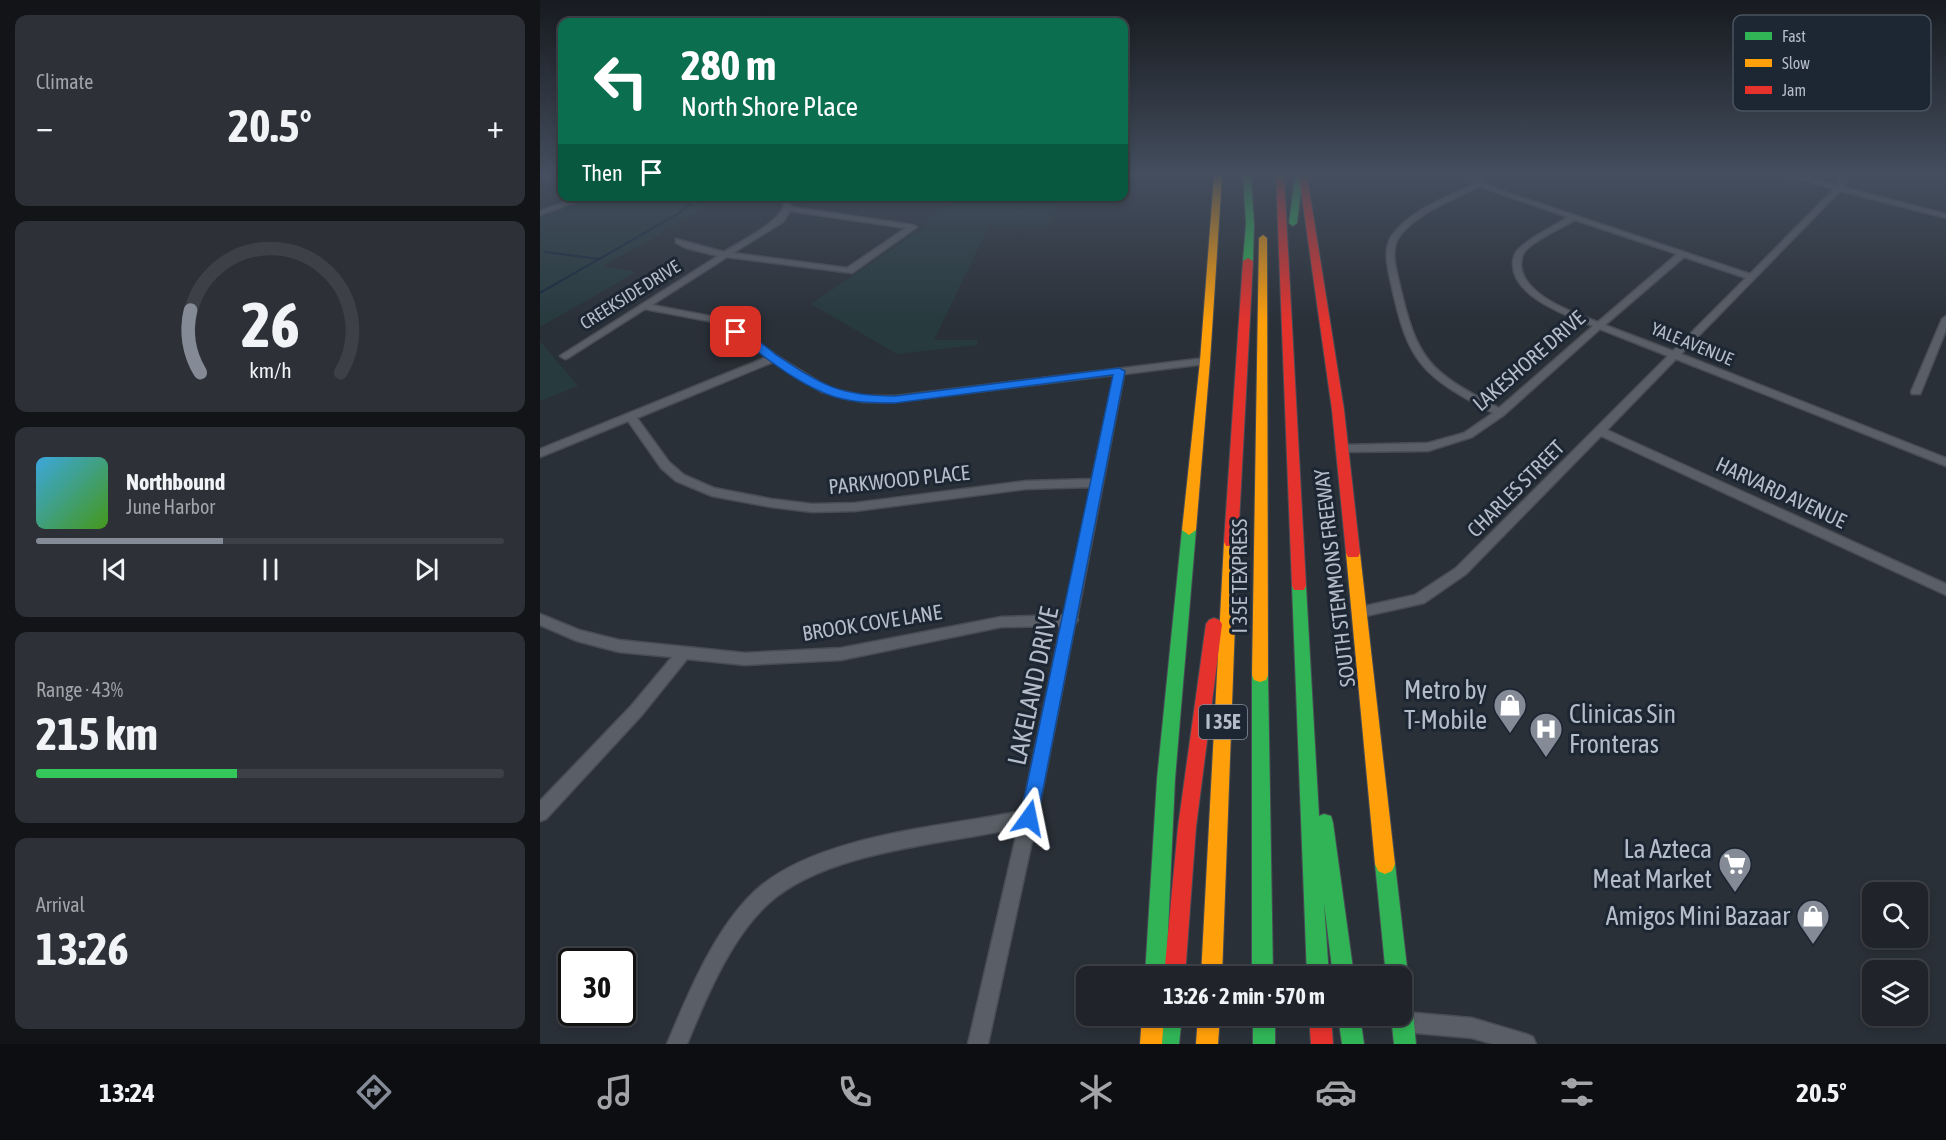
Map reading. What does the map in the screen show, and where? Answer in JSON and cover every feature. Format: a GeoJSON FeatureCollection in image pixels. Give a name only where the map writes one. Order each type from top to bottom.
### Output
{"type":"FeatureCollection","features":[{"type":"Feature","properties":{"kind":"main road"},"geometry":{"type":"LineString","coordinates":[[1156,966],[1166,779],[1205,361],[1215,225]]}},
{"type":"Feature","properties":{"kind":"main road","name":"I 35E"},"geometry":{"type":"LineString","coordinates":[[1211,966],[1235,468],[1250,225]]}},
{"type":"Feature","properties":{"kind":"main road","name":"I 35E TEXPRESS"},"geometry":{"type":"LineString","coordinates":[[1263,225],[1259,743],[1263,966]]}},
{"type":"Feature","properties":{"kind":"main road","name":"SOUTH STEMMONS FREEWAY"},"geometry":{"type":"LineString","coordinates":[[1282,225],[1317,966]]}},
{"type":"Feature","properties":{"kind":"main road"},"geometry":{"type":"LineString","coordinates":[[1287,336],[1293,225]]}},
{"type":"Feature","properties":{"kind":"main road","name":"SOUTH STEMMONS FREEWAY"},"geometry":{"type":"LineString","coordinates":[[1310,225],[1322,294],[1361,612],[1396,966]]}},
{"type":"Feature","properties":{"kind":"main road"},"geometry":{"type":"LineString","coordinates":[[1175,966],[1187,827],[1235,468]]}},
{"type":"Feature","properties":{"kind":"main road"},"geometry":{"type":"LineString","coordinates":[[1302,658],[1343,966]]}},
{"type":"Feature","properties":{"kind":"main road"},"geometry":{"type":"LineString","coordinates":[[1151,1044],[1152,1026]]}},
{"type":"Feature","properties":{"kind":"main road"},"geometry":{"type":"LineString","coordinates":[[1168,1044],[1170,1026]]}},
{"type":"Feature","properties":{"kind":"main road"},"geometry":{"type":"LineString","coordinates":[[1207,1044],[1208,1026]]}},
{"type":"Feature","properties":{"kind":"main road"},"geometry":{"type":"LineString","coordinates":[[1264,1026],[1264,1044]]}},
{"type":"Feature","properties":{"kind":"main road"},"geometry":{"type":"LineString","coordinates":[[1321,1026],[1322,1044]]}},
{"type":"Feature","properties":{"kind":"main road"},"geometry":{"type":"LineString","coordinates":[[1350,1026],[1353,1044]]}},
{"type":"Feature","properties":{"kind":"main road"},"geometry":{"type":"LineString","coordinates":[[1403,1026],[1405,1044]]}},
{"type":"Feature","properties":{"kind":"street","name":"CREEKSIDE DRIVE"},"geometry":{"type":"LineString","coordinates":[[565,356],[773,225]]}},
{"type":"Feature","properties":{"kind":"street"},"geometry":{"type":"LineString","coordinates":[[679,241],[686,246],[726,254],[849,271],[914,227],[898,225]]}},
{"type":"Feature","properties":{"kind":"street"},"geometry":{"type":"LineString","coordinates":[[1408,225],[1392,244],[1392,267],[1408,340],[1420,361],[1431,373],[1461,393],[1500,413]]}},
{"type":"Feature","properties":{"kind":"street","name":"YALE AVENUE"},"geometry":{"type":"LineString","coordinates":[[1561,225],[1522,249],[1517,265],[1525,284],[1538,297],[1565,312],[1946,462]]}},
{"type":"Feature","properties":{"kind":"street"},"geometry":{"type":"LineString","coordinates":[[1598,225],[1752,277]]}},
{"type":"Feature","properties":{"kind":"street","name":"CHARLES STREET"},"geometry":{"type":"LineString","coordinates":[[1361,612],[1419,599],[1461,571],[1803,225]]}},
{"type":"Feature","properties":{"kind":"street","name":"LAKESHORE DRIVE"},"geometry":{"type":"LineString","coordinates":[[1341,449],[1428,447],[1468,435],[1500,413],[1684,253]]}},
{"type":"Feature","properties":{"kind":"street"},"geometry":{"type":"LineString","coordinates":[[644,306],[722,321],[774,358],[826,390],[863,399],[906,398],[1205,361]]}},
{"type":"Feature","properties":{"kind":"street"},"geometry":{"type":"LineString","coordinates":[[1916,392],[1946,319]]}},
{"type":"Feature","properties":{"kind":"street"},"geometry":{"type":"LineString","coordinates":[[1935,346],[1946,350]]}},
{"type":"Feature","properties":{"kind":"street"},"geometry":{"type":"LineString","coordinates":[[540,453],[774,358]]}},
{"type":"Feature","properties":{"kind":"street","name":"LAKELAND DRIVE"},"geometry":{"type":"LineString","coordinates":[[978,1044],[1071,620],[1119,371]]}},
{"type":"Feature","properties":{"kind":"street","name":"PARKWOOD PLACE"},"geometry":{"type":"LineString","coordinates":[[630,416],[665,465],[680,478],[712,492],[760,502],[812,508],[855,507],[1026,485],[1098,483]]}},
{"type":"Feature","properties":{"kind":"street","name":"HARVARD AVENUE"},"geometry":{"type":"LineString","coordinates":[[1600,431],[1946,590]]}},
{"type":"Feature","properties":{"kind":"street","name":"BROOK COVE LANE"},"geometry":{"type":"LineString","coordinates":[[540,619],[577,635],[619,646],[746,659],[842,654],[1001,622],[1071,620]]}},
{"type":"Feature","properties":{"kind":"street"},"geometry":{"type":"LineString","coordinates":[[540,813],[636,711],[683,654]]}},
{"type":"Feature","properties":{"kind":"street"},"geometry":{"type":"LineString","coordinates":[[677,1044],[691,1011],[735,929],[761,898],[786,879],[833,858],[863,849],[1029,818]]}},
{"type":"Feature","properties":{"kind":"street"},"geometry":{"type":"LineString","coordinates":[[1412,1015],[1472,1028],[1526,1044]]}},
{"type":"Feature","properties":{"kind":"green space"},"geometry":{"type":"Polygon","coordinates":[[[540,225],[676,225],[603,266],[636,272],[540,327],[540,225]]]}},
{"type":"Feature","properties":{"kind":"green space"},"geometry":{"type":"Polygon","coordinates":[[[927,225],[1049,225],[989,226],[934,340],[977,340],[977,345],[897,354],[811,304],[927,225]]]}},
{"type":"Feature","properties":{"kind":"green space"},"geometry":{"type":"Polygon","coordinates":[[[540,341],[578,386],[540,401],[540,341]]]}},
{"type":"Feature","properties":{"kind":"waterway"},"geometry":{"type":"LineString","coordinates":[[599,259],[659,225]]}},
{"type":"Feature","properties":{"kind":"waterway"},"geometry":{"type":"LineString","coordinates":[[545,252],[599,259]]}},
{"type":"Feature","properties":{"kind":"waterway"},"geometry":{"type":"LineString","coordinates":[[540,293],[599,259]]}},
{"type":"Feature","properties":{"kind":"traffic: fast"},"geometry":{"type":"LineString","coordinates":[[1248,261],[1250,225]]}},
{"type":"Feature","properties":{"kind":"traffic: fast"},"geometry":{"type":"LineString","coordinates":[[1156,966],[1166,779],[1189,530]]}},
{"type":"Feature","properties":{"kind":"traffic: fast"},"geometry":{"type":"LineString","coordinates":[[1299,586],[1318,966]]}},
{"type":"Feature","properties":{"kind":"traffic: fast"},"geometry":{"type":"LineString","coordinates":[[1260,675],[1263,966]]}},
{"type":"Feature","properties":{"kind":"traffic: fast"},"geometry":{"type":"LineString","coordinates":[[1324,823],[1343,966]]}},
{"type":"Feature","properties":{"kind":"traffic: fast"},"geometry":{"type":"LineString","coordinates":[[1385,864],[1396,966]]}},
{"type":"Feature","properties":{"kind":"traffic: fast"},"geometry":{"type":"LineString","coordinates":[[1168,1044],[1170,1026]]}},
{"type":"Feature","properties":{"kind":"traffic: fast"},"geometry":{"type":"LineString","coordinates":[[1264,1026],[1264,1044]]}},
{"type":"Feature","properties":{"kind":"traffic: fast"},"geometry":{"type":"LineString","coordinates":[[1350,1026],[1353,1044]]}},
{"type":"Feature","properties":{"kind":"traffic: fast"},"geometry":{"type":"LineString","coordinates":[[1403,1026],[1405,1044]]}},
{"type":"Feature","properties":{"kind":"traffic: slow"},"geometry":{"type":"LineString","coordinates":[[1189,530],[1205,361],[1215,225]]}},
{"type":"Feature","properties":{"kind":"traffic: slow"},"geometry":{"type":"LineString","coordinates":[[1260,675],[1263,238]]}},
{"type":"Feature","properties":{"kind":"traffic: slow"},"geometry":{"type":"LineString","coordinates":[[1211,966],[1231,542]]}},
{"type":"Feature","properties":{"kind":"traffic: slow"},"geometry":{"type":"LineString","coordinates":[[1353,553],[1385,864]]}},
{"type":"Feature","properties":{"kind":"traffic: slow"},"geometry":{"type":"LineString","coordinates":[[1151,1044],[1152,1026]]}},
{"type":"Feature","properties":{"kind":"traffic: slow"},"geometry":{"type":"LineString","coordinates":[[1207,1044],[1208,1026]]}},
{"type":"Feature","properties":{"kind":"traffic: jam"},"geometry":{"type":"LineString","coordinates":[[1282,225],[1299,586]]}},
{"type":"Feature","properties":{"kind":"traffic: jam"},"geometry":{"type":"LineString","coordinates":[[1310,225],[1338,410],[1353,553]]}},
{"type":"Feature","properties":{"kind":"traffic: jam"},"geometry":{"type":"LineString","coordinates":[[1231,542],[1248,261]]}},
{"type":"Feature","properties":{"kind":"traffic: jam"},"geometry":{"type":"LineString","coordinates":[[1175,966],[1187,827],[1214,624]]}},
{"type":"Feature","properties":{"kind":"traffic: jam"},"geometry":{"type":"LineString","coordinates":[[1321,1026],[1322,1044]]}},
{"type":"Feature","properties":{"kind":"place","name":"Metro by T-Mobile"},"geometry":{"type":"Point","coordinates":[1510,734]}},
{"type":"Feature","properties":{"kind":"place","name":"Clinicas Sin Fronteras"},"geometry":{"type":"Point","coordinates":[1546,758]}},
{"type":"Feature","properties":{"kind":"place","name":"La Azteca Meat Market"},"geometry":{"type":"Point","coordinates":[1735,893]}},
{"type":"Feature","properties":{"kind":"place","name":"Amigos Mini Bazaar"},"geometry":{"type":"Point","coordinates":[1813,945]}},
{"type":"Feature","properties":{"kind":"route"},"geometry":{"type":"LineString","coordinates":[[736,332],[826,390],[863,399],[895,399],[1015,386],[1119,371],[1071,620],[1029,818]]}}]}
